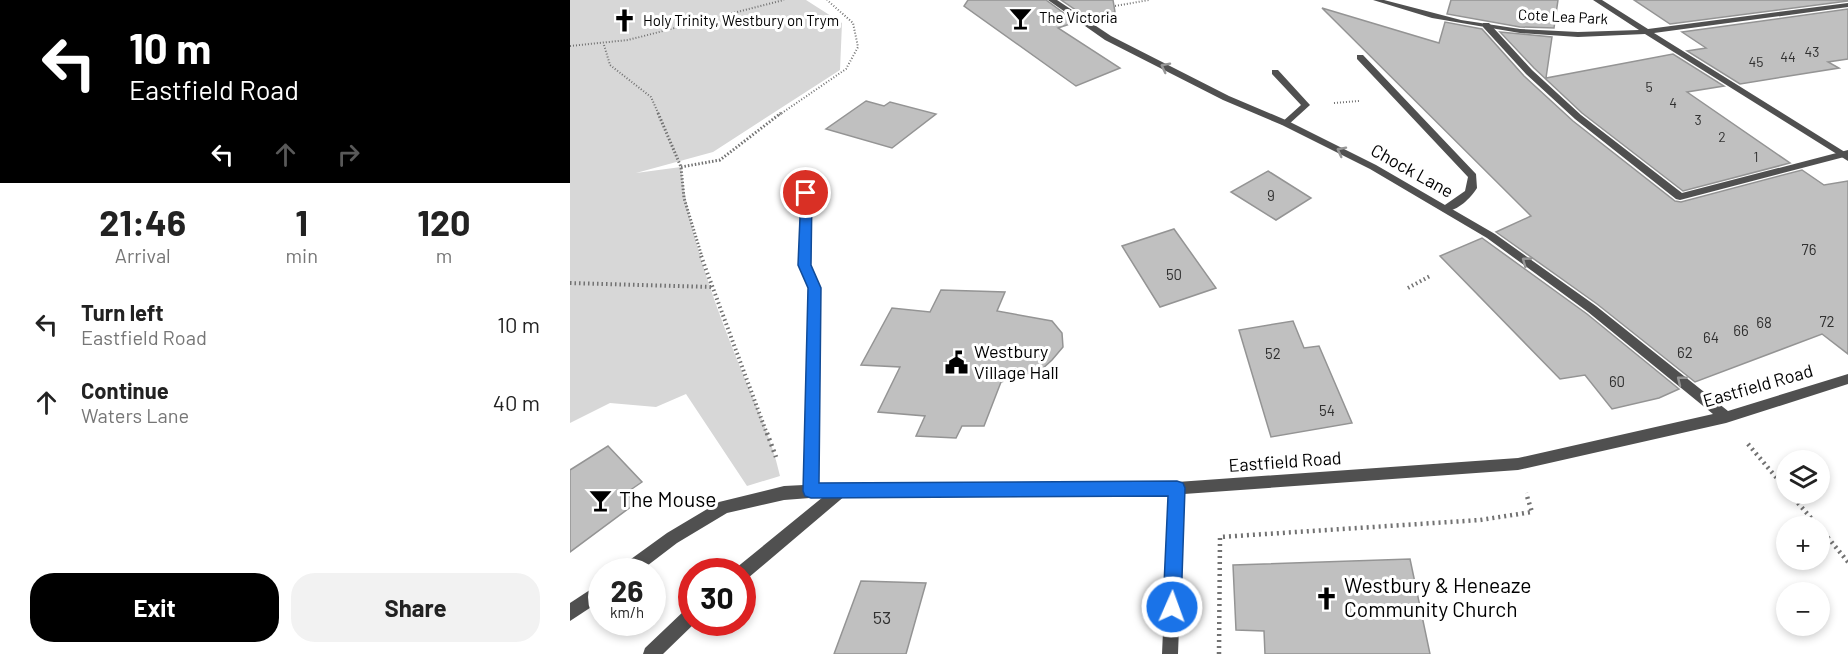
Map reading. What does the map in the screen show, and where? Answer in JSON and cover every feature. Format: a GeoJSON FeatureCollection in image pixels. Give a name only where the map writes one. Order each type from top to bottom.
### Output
{"type":"FeatureCollection","features":[{"type":"Feature","properties":{"kind":"street","name":"Chock Lane"},"geometry":{"type":"LineString","coordinates":[[1052,0],[1108,38],[1226,98],[1285,123],[1373,167],[1491,236],[1592,309],[1726,417]]}},
{"type":"Feature","properties":{"kind":"street","name":"Cote Lea Park"},"geometry":{"type":"LineString","coordinates":[[1377,0],[1407,10],[1486,25],[1545,32],[1605,34],[1848,5]]}},
{"type":"Feature","properties":{"kind":"street"},"geometry":{"type":"LineString","coordinates":[[1597,0],[1642,31],[1846,155]]}},
{"type":"Feature","properties":{"kind":"street"},"geometry":{"type":"LineString","coordinates":[[1486,25],[1529,72],[1578,117],[1680,197],[1846,155]]}},
{"type":"Feature","properties":{"kind":"street"},"geometry":{"type":"LineString","coordinates":[[1360,57],[1473,176],[1474,185],[1468,196],[1446,209]]}},
{"type":"Feature","properties":{"kind":"street"},"geometry":{"type":"LineString","coordinates":[[1275,72],[1306,105],[1285,123]]}},
{"type":"Feature","properties":{"kind":"street"},"geometry":{"type":"LineString","coordinates":[[806,193],[805,265],[815,288],[811,491]]}},
{"type":"Feature","properties":{"kind":"street","name":"Eastfield Road"},"geometry":{"type":"LineString","coordinates":[[646,558],[672,538],[724,507],[784,493],[843,489],[1177,488],[1518,464],[1726,417],[1848,379]]}},
{"type":"Feature","properties":{"kind":"street"},"geometry":{"type":"LineString","coordinates":[[1170,654],[1177,488]]}},
{"type":"Feature","properties":{"kind":"street"},"geometry":{"type":"LineString","coordinates":[[756,561],[843,489]]}},
{"type":"Feature","properties":{"kind":"street"},"geometry":{"type":"LineString","coordinates":[[570,613],[588,600]]}},
{"type":"Feature","properties":{"kind":"street"},"geometry":{"type":"LineString","coordinates":[[651,654],[678,628]]}},
{"type":"Feature","properties":{"kind":"path"},"geometry":{"type":"LineString","coordinates":[[570,46],[604,45],[716,20],[784,0]]}},
{"type":"Feature","properties":{"kind":"path"},"geometry":{"type":"LineString","coordinates":[[681,167],[720,160],[792,105],[846,69],[858,47],[853,23],[827,0]]}},
{"type":"Feature","properties":{"kind":"path"},"geometry":{"type":"LineString","coordinates":[[1104,8],[1149,0]]}},
{"type":"Feature","properties":{"kind":"path"},"geometry":{"type":"LineString","coordinates":[[604,45],[610,64],[651,97],[681,167],[684,198],[711,287],[733,351],[774,448],[784,493]]}},
{"type":"Feature","properties":{"kind":"path"},"geometry":{"type":"LineString","coordinates":[[1306,105],[1399,98]]}},
{"type":"Feature","properties":{"kind":"path"},"geometry":{"type":"LineString","coordinates":[[1408,288],[1430,276]]}},
{"type":"Feature","properties":{"kind":"path"},"geometry":{"type":"LineString","coordinates":[[570,283],[711,287]]}},
{"type":"Feature","properties":{"kind":"path"},"geometry":{"type":"LineString","coordinates":[[1726,417],[1776,477]]}},
{"type":"Feature","properties":{"kind":"path"},"geometry":{"type":"LineString","coordinates":[[1799,504],[1809,516]]}},
{"type":"Feature","properties":{"kind":"path"},"geometry":{"type":"LineString","coordinates":[[1218,654],[1220,537],[1480,520],[1532,512]]}},
{"type":"Feature","properties":{"kind":"path"},"geometry":{"type":"LineString","coordinates":[[1830,540],[1848,562]]}},
{"type":"Feature","properties":{"kind":"shaded area"},"geometry":{"type":"Polygon","coordinates":[[[570,0],[806,0],[842,23],[840,70],[713,152],[636,173],[681,167],[689,214],[709,284],[765,428],[780,476],[747,486],[686,394],[656,407],[610,403],[570,423],[570,0]]]}},
{"type":"Feature","properties":{"kind":"building"},"geometry":{"type":"Polygon","coordinates":[[[968,0],[1046,0],[1076,22],[1058,28],[1120,68],[1076,86],[964,6],[968,0]]]}},
{"type":"Feature","properties":{"kind":"building"},"geometry":{"type":"Polygon","coordinates":[[[1061,0],[1113,0],[1115,12],[1089,19],[1061,0]]]}},
{"type":"Feature","properties":{"kind":"building"},"geometry":{"type":"Polygon","coordinates":[[[1451,0],[1558,0],[1554,28],[1520,27],[1447,14],[1451,0]]]}},
{"type":"Feature","properties":{"kind":"building"},"geometry":{"type":"Polygon","coordinates":[[[1634,0],[1848,0],[1848,1],[1670,24],[1634,0]]]}},
{"type":"Feature","properties":{"kind":"building"},"geometry":{"type":"Polygon","coordinates":[[[1322,8],[1439,43],[1445,22],[1482,29],[1524,76],[1573,121],[1675,201],[1681,202],[1802,170],[1824,185],[1848,181],[1848,354],[1822,334],[1695,382],[1597,304],[1496,232],[1531,216],[1322,8]]]}},
{"type":"Feature","properties":{"kind":"building"},"geometry":{"type":"Polygon","coordinates":[[[1848,9],[1848,59],[1828,62],[1839,68],[1740,84],[1687,51],[1706,48],[1682,32],[1848,9]]]}},
{"type":"Feature","properties":{"kind":"building"},"geometry":{"type":"Polygon","coordinates":[[[1500,32],[1552,37],[1546,78],[1673,54],[1724,86],[1687,92],[1790,163],[1683,191],[1582,113],[1534,68],[1500,32]]]}},
{"type":"Feature","properties":{"kind":"building"},"geometry":{"type":"Polygon","coordinates":[[[866,101],[884,106],[890,102],[936,114],[892,148],[826,129],[866,101]]]}},
{"type":"Feature","properties":{"kind":"building"},"geometry":{"type":"Polygon","coordinates":[[[1268,171],[1311,198],[1276,220],[1231,192],[1268,171]]]}},
{"type":"Feature","properties":{"kind":"building"},"geometry":{"type":"Polygon","coordinates":[[[1174,229],[1216,288],[1160,307],[1122,246],[1174,229]]]}},
{"type":"Feature","properties":{"kind":"building"},"geometry":{"type":"Polygon","coordinates":[[[1482,238],[1587,314],[1679,389],[1659,398],[1612,409],[1585,375],[1560,379],[1440,256],[1482,238]]]}},
{"type":"Feature","properties":{"kind":"building","name":"Westbury Village Hall"},"geometry":{"type":"Polygon","coordinates":[[[941,290],[1005,292],[997,311],[1052,321],[1062,333],[1063,347],[1052,360],[1042,369],[1001,382],[984,426],[962,426],[956,438],[916,436],[925,416],[878,412],[900,367],[861,365],[892,308],[930,312],[941,290]]]}},
{"type":"Feature","properties":{"kind":"building"},"geometry":{"type":"Polygon","coordinates":[[[1293,321],[1304,348],[1319,346],[1352,423],[1271,437],[1239,330],[1293,321]]]}},
{"type":"Feature","properties":{"kind":"building","name":"The Mouse"},"geometry":{"type":"Polygon","coordinates":[[[608,446],[642,482],[626,493],[636,503],[570,552],[570,470],[608,446]]]}},
{"type":"Feature","properties":{"kind":"building","name":"Westbury & Heneaze Community Church"},"geometry":{"type":"Polygon","coordinates":[[[1410,559],[1430,654],[1265,654],[1264,631],[1236,630],[1233,565],[1410,559]]]}},
{"type":"Feature","properties":{"kind":"building"},"geometry":{"type":"Polygon","coordinates":[[[861,581],[926,583],[906,654],[834,654],[861,581]]]}},
{"type":"Feature","properties":{"kind":"place","name":"The Victoria"},"geometry":{"type":"Point","coordinates":[1021,18]}},
{"type":"Feature","properties":{"kind":"place","name":"Holy Trinity, Westbury on Trym"},"geometry":{"type":"Point","coordinates":[625,21]}},
{"type":"Feature","properties":{"kind":"place","name":"Westbury Village Hall"},"geometry":{"type":"Point","coordinates":[956,362]}},
{"type":"Feature","properties":{"kind":"place","name":"The Mouse"},"geometry":{"type":"Point","coordinates":[601,500]}},
{"type":"Feature","properties":{"kind":"place","name":"Westbury & Heneaze Community Church"},"geometry":{"type":"Point","coordinates":[1326,598]}},
{"type":"Feature","properties":{"kind":"route"},"geometry":{"type":"LineString","coordinates":[[806,193],[805,265],[815,288],[811,491],[1177,488],[1172,607]]}}]}
